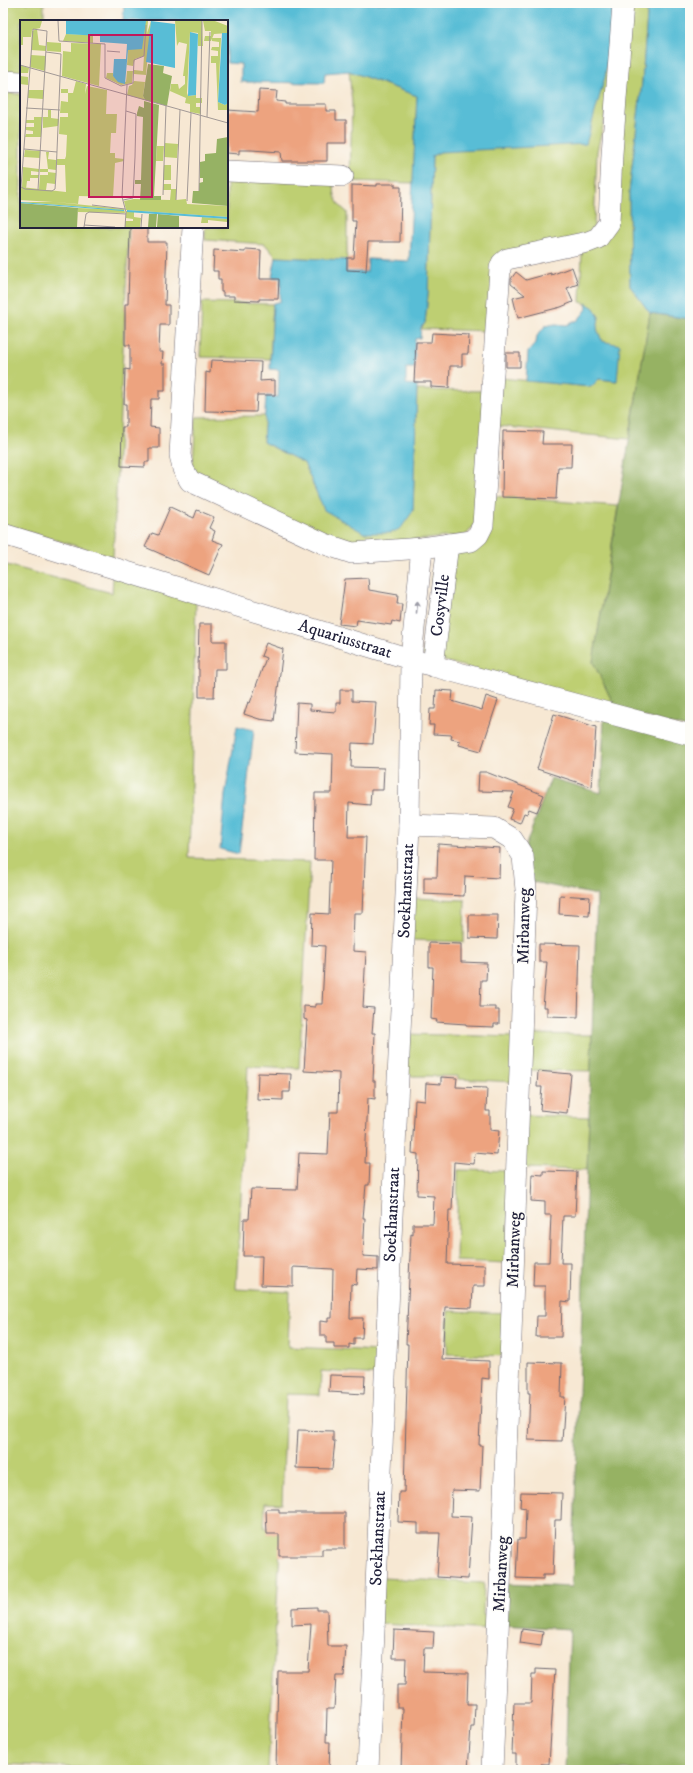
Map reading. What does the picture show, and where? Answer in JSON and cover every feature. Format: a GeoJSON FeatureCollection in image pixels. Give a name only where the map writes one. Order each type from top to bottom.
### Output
{"type":"FeatureCollection","features":[{"type":"Feature","properties":{"kind":"street"},"geometry":{"type":"LineString","coordinates":[[193,228],[180,455],[183,469],[190,481],[325,544],[346,552],[422,548],[471,541],[478,535],[483,525],[500,268],[502,263],[507,259],[588,242],[598,238],[609,223],[612,154],[623,3]]}},
{"type":"Feature","properties":{"kind":"street"},"geometry":{"type":"LineString","coordinates":[[3,81],[20,82]]}},
{"type":"Feature","properties":{"kind":"street"},"geometry":{"type":"LineString","coordinates":[[228,171],[343,176]]}},
{"type":"Feature","properties":{"kind":"street","name":"Aquariusstraat"},"geometry":{"type":"LineString","coordinates":[[3,534],[434,666],[690,734]]}},
{"type":"Feature","properties":{"kind":"street","name":"Cosyville"},"geometry":{"type":"LineString","coordinates":[[434,666],[448,544]]}},
{"type":"Feature","properties":{"kind":"street","name":"Cosyville"},"geometry":{"type":"LineString","coordinates":[[411,659],[422,548]]}},
{"type":"Feature","properties":{"kind":"street"},"geometry":{"type":"LineString","coordinates":[[414,637],[437,642]]}},
{"type":"Feature","properties":{"kind":"street","name":"Soekhanstraat"},"geometry":{"type":"LineString","coordinates":[[368,1770],[409,825],[411,659]]}},
{"type":"Feature","properties":{"kind":"street","name":"Mirbanweg"},"geometry":{"type":"LineString","coordinates":[[409,825],[494,828],[512,839],[523,856],[524,862],[526,890],[512,1328],[492,1770]]}},
{"type":"Feature","properties":{"kind":"green space"},"geometry":{"type":"Polygon","coordinates":[[[3,3],[44,3],[44,20],[20,20],[20,79],[3,79],[3,3]]]}},
{"type":"Feature","properties":{"kind":"green space"},"geometry":{"type":"Polygon","coordinates":[[[615,3],[614,80],[597,151],[594,226],[586,238],[512,252],[490,331],[421,329],[425,323],[428,295],[432,156],[440,152],[615,3]]]}},
{"type":"Feature","properties":{"kind":"green space"},"geometry":{"type":"Polygon","coordinates":[[[632,3],[648,3],[642,82],[629,193],[630,286],[650,313],[629,439],[497,426],[501,378],[591,387],[599,379],[617,381],[597,329],[599,317],[591,307],[580,302],[582,253],[602,229],[632,3]]]}},
{"type":"Feature","properties":{"kind":"green space"},"geometry":{"type":"Polygon","coordinates":[[[349,71],[417,96],[413,183],[350,181],[352,103],[349,71]]]}},
{"type":"Feature","properties":{"kind":"green space"},"geometry":{"type":"Polygon","coordinates":[[[3,93],[20,94],[20,228],[129,228],[113,557],[3,524],[3,93]]]}},
{"type":"Feature","properties":{"kind":"green space"},"geometry":{"type":"Polygon","coordinates":[[[228,177],[334,183],[336,200],[347,212],[347,260],[276,257],[265,244],[205,240],[205,228],[228,228],[228,177]]]}},
{"type":"Feature","properties":{"kind":"green space"},"geometry":{"type":"Polygon","coordinates":[[[202,302],[273,304],[270,359],[200,357],[202,302]]]}},
{"type":"Feature","properties":{"kind":"green space"},"geometry":{"type":"Polygon","coordinates":[[[650,313],[690,319],[690,729],[616,709],[593,662],[650,313]]]}},
{"type":"Feature","properties":{"kind":"green space"},"geometry":{"type":"Polygon","coordinates":[[[417,390],[486,391],[479,520],[466,535],[348,547],[298,528],[194,471],[193,463],[196,417],[265,416],[263,442],[304,463],[324,510],[413,511],[417,390]]]}},
{"type":"Feature","properties":{"kind":"green space"},"geometry":{"type":"Polygon","coordinates":[[[493,496],[618,506],[593,662],[616,709],[423,655],[436,550],[474,546],[493,496]]]}},
{"type":"Feature","properties":{"kind":"green space"},"geometry":{"type":"Polygon","coordinates":[[[3,564],[112,593],[113,577],[196,601],[189,858],[310,862],[299,1068],[248,1066],[236,1289],[290,1292],[288,1347],[382,1351],[381,1375],[321,1371],[320,1395],[286,1394],[282,1504],[265,1503],[264,1528],[281,1529],[268,1770],[124,1770],[3,1764],[3,564]]]}},
{"type":"Feature","properties":{"kind":"green space"},"geometry":{"type":"Polygon","coordinates":[[[604,717],[690,741],[690,1770],[565,1770],[570,1629],[502,1625],[504,1584],[572,1587],[597,895],[528,881],[525,847],[551,778],[601,793],[604,717]]]}},
{"type":"Feature","properties":{"kind":"green space"},"geometry":{"type":"Polygon","coordinates":[[[411,898],[465,900],[464,942],[410,940],[411,898]]]}},
{"type":"Feature","properties":{"kind":"green space"},"geometry":{"type":"Polygon","coordinates":[[[406,1034],[517,1037],[515,1082],[458,1079],[458,1076],[405,1076],[406,1034]]]}},
{"type":"Feature","properties":{"kind":"green space"},"geometry":{"type":"Polygon","coordinates":[[[526,1034],[592,1035],[591,1071],[525,1070],[526,1034]]]}},
{"type":"Feature","properties":{"kind":"green space"},"geometry":{"type":"Polygon","coordinates":[[[524,1115],[589,1117],[587,1170],[523,1168],[524,1115]]]}},
{"type":"Feature","properties":{"kind":"green space"},"geometry":{"type":"Polygon","coordinates":[[[458,1170],[511,1171],[508,1263],[456,1261],[458,1170]]]}},
{"type":"Feature","properties":{"kind":"green space"},"geometry":{"type":"Polygon","coordinates":[[[448,1311],[508,1313],[507,1356],[447,1354],[448,1311]]]}},
{"type":"Feature","properties":{"kind":"green space"},"geometry":{"type":"Polygon","coordinates":[[[382,1578],[484,1583],[483,1615],[494,1616],[494,1630],[379,1624],[382,1578]]]}},
{"type":"Feature","properties":{"kind":"water"},"geometry":{"type":"Polygon","coordinates":[[[115,3],[615,3],[605,77],[586,144],[440,152],[432,156],[428,295],[425,323],[421,327],[420,338],[415,339],[414,354],[418,355],[418,368],[406,368],[406,384],[417,385],[413,511],[401,528],[391,533],[364,533],[324,510],[304,463],[263,442],[266,396],[278,397],[279,370],[270,369],[273,303],[280,302],[281,278],[272,277],[276,257],[347,260],[346,272],[367,272],[368,259],[409,261],[417,96],[349,71],[325,73],[324,83],[241,82],[241,64],[228,63],[228,20],[123,20],[124,4],[115,3]]]}},
{"type":"Feature","properties":{"kind":"water"},"geometry":{"type":"Polygon","coordinates":[[[648,3],[690,3],[690,319],[650,313],[630,286],[629,193],[642,82],[648,3]]]}},
{"type":"Feature","properties":{"kind":"water"},"geometry":{"type":"Polygon","coordinates":[[[586,303],[594,308],[599,317],[597,329],[602,341],[620,345],[617,381],[599,379],[591,387],[526,381],[528,352],[536,343],[537,336],[545,326],[555,324],[567,325],[578,320],[587,309],[586,303]]]}},
{"type":"Feature","properties":{"kind":"water"},"geometry":{"type":"Polygon","coordinates":[[[237,726],[254,730],[239,854],[220,849],[225,795],[237,726]]]}},
{"type":"Feature","properties":{"kind":"building"},"geometry":{"type":"Polygon","coordinates":[[[259,90],[277,91],[276,101],[285,102],[285,104],[326,104],[326,111],[336,111],[336,120],[346,120],[346,143],[327,143],[327,161],[282,161],[281,152],[239,150],[239,154],[228,153],[228,110],[258,112],[259,90]]]}},
{"type":"Feature","properties":{"kind":"building"},"geometry":{"type":"Polygon","coordinates":[[[377,184],[395,184],[395,187],[401,187],[400,242],[368,242],[366,271],[347,270],[347,258],[354,258],[356,221],[352,221],[352,185],[377,186],[377,184]]]}},
{"type":"Feature","properties":{"kind":"building"},"geometry":{"type":"Polygon","coordinates":[[[130,228],[147,228],[147,242],[167,242],[165,305],[169,305],[169,325],[160,325],[159,352],[163,352],[162,364],[165,364],[165,391],[159,391],[159,399],[151,399],[150,427],[159,428],[159,448],[149,448],[149,462],[145,462],[145,467],[121,466],[122,427],[126,427],[126,404],[124,404],[125,369],[130,370],[130,345],[125,345],[125,304],[128,304],[130,228]]]}},
{"type":"Feature","properties":{"kind":"building"},"geometry":{"type":"Polygon","coordinates":[[[245,249],[261,250],[260,279],[279,279],[278,299],[259,299],[259,301],[234,300],[234,296],[223,296],[223,292],[221,292],[221,279],[218,279],[218,271],[213,271],[214,250],[245,252],[245,249]]]}},
{"type":"Feature","properties":{"kind":"building"},"geometry":{"type":"Polygon","coordinates":[[[572,267],[578,284],[567,288],[573,302],[561,307],[518,318],[513,298],[525,295],[511,284],[511,279],[516,272],[526,280],[551,273],[551,275],[572,267]]]}},
{"type":"Feature","properties":{"kind":"building"},"geometry":{"type":"Polygon","coordinates":[[[432,333],[469,335],[468,354],[462,354],[462,366],[450,366],[449,388],[431,387],[431,382],[414,382],[416,342],[431,342],[432,333]]]}},
{"type":"Feature","properties":{"kind":"building"},"geometry":{"type":"Polygon","coordinates":[[[506,353],[520,353],[520,367],[506,367],[506,353]]]}},
{"type":"Feature","properties":{"kind":"building"},"geometry":{"type":"Polygon","coordinates":[[[211,360],[261,362],[260,381],[275,380],[275,395],[257,395],[256,412],[205,411],[206,372],[210,373],[211,360]]]}},
{"type":"Feature","properties":{"kind":"building"},"geometry":{"type":"Polygon","coordinates":[[[503,431],[543,432],[542,444],[572,444],[571,467],[558,467],[556,499],[502,497],[503,431]]]}},
{"type":"Feature","properties":{"kind":"building"},"geometry":{"type":"Polygon","coordinates":[[[170,507],[194,518],[197,510],[214,517],[209,528],[215,531],[212,540],[223,544],[209,575],[145,547],[152,533],[158,535],[170,507]]]}},
{"type":"Feature","properties":{"kind":"building"},"geometry":{"type":"Polygon","coordinates":[[[368,578],[369,590],[398,595],[397,604],[402,604],[400,623],[392,621],[391,625],[357,620],[356,626],[339,624],[345,579],[368,578]]]}},
{"type":"Feature","properties":{"kind":"building"},"geometry":{"type":"Polygon","coordinates":[[[199,624],[212,624],[212,641],[226,641],[226,669],[215,669],[214,697],[199,697],[199,624]]]}},
{"type":"Feature","properties":{"kind":"building"},"geometry":{"type":"Polygon","coordinates":[[[266,643],[283,649],[274,721],[259,719],[244,714],[248,702],[250,703],[266,658],[261,656],[266,643]]]}},
{"type":"Feature","properties":{"kind":"building"},"geometry":{"type":"Polygon","coordinates":[[[340,690],[352,690],[352,701],[376,702],[373,744],[352,743],[351,767],[384,768],[383,790],[371,790],[370,805],[349,803],[348,837],[366,837],[363,913],[354,913],[353,951],[366,952],[363,1007],[374,1008],[372,1033],[375,1033],[373,1081],[375,1081],[375,1099],[368,1098],[365,1163],[370,1163],[369,1185],[366,1185],[363,1218],[365,1218],[363,1256],[378,1257],[378,1270],[357,1269],[356,1285],[351,1284],[350,1318],[363,1318],[362,1338],[354,1338],[354,1345],[349,1344],[349,1348],[334,1348],[334,1343],[326,1343],[326,1335],[320,1335],[320,1321],[328,1322],[328,1318],[332,1318],[333,1269],[293,1267],[293,1286],[261,1285],[262,1256],[243,1256],[244,1219],[249,1219],[251,1189],[297,1190],[299,1153],[328,1154],[330,1112],[338,1112],[339,1073],[304,1071],[307,1020],[304,1019],[304,1006],[315,1007],[315,1004],[322,1004],[325,946],[311,945],[312,913],[329,914],[331,860],[314,860],[315,793],[332,793],[333,754],[295,752],[297,703],[310,704],[310,710],[336,712],[336,703],[340,703],[340,690]]]}},
{"type":"Feature","properties":{"kind":"building"},"geometry":{"type":"Polygon","coordinates":[[[436,690],[453,691],[452,701],[482,710],[486,696],[498,700],[481,751],[459,745],[460,741],[451,739],[452,735],[433,734],[434,725],[429,725],[430,709],[435,709],[436,690]]]}},
{"type":"Feature","properties":{"kind":"building"},"geometry":{"type":"Polygon","coordinates":[[[554,714],[596,727],[592,787],[537,769],[554,714]]]}},
{"type":"Feature","properties":{"kind":"building"},"geometry":{"type":"Polygon","coordinates":[[[479,772],[486,772],[544,795],[537,812],[529,809],[527,814],[524,813],[520,823],[509,819],[513,809],[508,807],[514,792],[478,791],[479,772]]]}},
{"type":"Feature","properties":{"kind":"building"},"geometry":{"type":"Polygon","coordinates":[[[438,844],[500,848],[499,878],[465,876],[464,896],[424,894],[424,877],[437,877],[438,844]]]}},
{"type":"Feature","properties":{"kind":"building"},"geometry":{"type":"Polygon","coordinates":[[[560,895],[590,897],[589,916],[559,914],[560,895]]]}},
{"type":"Feature","properties":{"kind":"building"},"geometry":{"type":"Polygon","coordinates":[[[469,915],[498,915],[497,939],[469,938],[469,915]]]}},
{"type":"Feature","properties":{"kind":"building"},"geometry":{"type":"Polygon","coordinates":[[[429,943],[461,944],[461,962],[487,963],[486,980],[481,980],[480,1007],[495,1007],[495,1010],[499,1010],[499,1024],[494,1024],[494,1027],[466,1026],[466,1024],[436,1022],[437,1020],[431,1019],[433,967],[429,967],[429,943]]]}},
{"type":"Feature","properties":{"kind":"building"},"geometry":{"type":"Polygon","coordinates":[[[539,944],[580,945],[578,1017],[547,1016],[547,1007],[543,1007],[547,962],[539,962],[539,944]]]}},
{"type":"Feature","properties":{"kind":"building"},"geometry":{"type":"Polygon","coordinates":[[[538,1071],[571,1074],[567,1113],[540,1110],[542,1087],[537,1087],[538,1071]]]}},
{"type":"Feature","properties":{"kind":"building"},"geometry":{"type":"Polygon","coordinates":[[[258,1073],[291,1074],[290,1092],[283,1092],[283,1100],[257,1099],[258,1073]]]}},
{"type":"Feature","properties":{"kind":"building"},"geometry":{"type":"Polygon","coordinates":[[[441,1077],[457,1078],[456,1087],[487,1088],[486,1111],[490,1111],[490,1130],[499,1131],[497,1155],[475,1153],[474,1164],[454,1162],[452,1210],[449,1210],[447,1264],[485,1265],[485,1286],[473,1286],[472,1308],[445,1307],[442,1359],[489,1361],[489,1379],[482,1378],[479,1445],[482,1445],[480,1491],[452,1490],[451,1516],[472,1517],[468,1579],[437,1577],[440,1533],[418,1533],[418,1523],[398,1522],[399,1492],[404,1492],[408,1344],[406,1344],[411,1234],[413,1235],[413,1224],[433,1224],[434,1196],[417,1195],[418,1154],[412,1153],[415,1100],[425,1101],[426,1083],[441,1084],[441,1077]]]}},
{"type":"Feature","properties":{"kind":"building"},"geometry":{"type":"Polygon","coordinates":[[[543,1171],[577,1172],[575,1216],[563,1216],[561,1263],[571,1263],[570,1302],[562,1301],[561,1337],[536,1337],[537,1316],[545,1316],[545,1286],[533,1286],[534,1262],[549,1262],[551,1215],[545,1215],[545,1202],[531,1201],[532,1174],[543,1175],[543,1171]]]}},
{"type":"Feature","properties":{"kind":"building"},"geometry":{"type":"Polygon","coordinates":[[[528,1362],[562,1363],[561,1397],[565,1397],[562,1441],[528,1440],[530,1393],[528,1393],[528,1362]]]}},
{"type":"Feature","properties":{"kind":"building"},"geometry":{"type":"Polygon","coordinates":[[[330,1375],[365,1376],[364,1394],[329,1392],[330,1375]]]}},
{"type":"Feature","properties":{"kind":"building"},"geometry":{"type":"Polygon","coordinates":[[[298,1430],[333,1431],[333,1441],[335,1441],[332,1469],[296,1468],[298,1430]]]}},
{"type":"Feature","properties":{"kind":"building"},"geometry":{"type":"Polygon","coordinates":[[[521,1492],[562,1493],[561,1520],[555,1520],[553,1575],[543,1575],[543,1579],[516,1578],[518,1539],[525,1539],[526,1508],[520,1507],[521,1492]]]}},
{"type":"Feature","properties":{"kind":"building"},"geometry":{"type":"Polygon","coordinates":[[[266,1509],[279,1509],[279,1513],[345,1513],[345,1549],[322,1549],[322,1556],[279,1556],[279,1534],[267,1534],[266,1509]]]}},
{"type":"Feature","properties":{"kind":"building"},"geometry":{"type":"Polygon","coordinates":[[[317,1607],[317,1610],[327,1610],[328,1646],[346,1646],[344,1676],[336,1676],[334,1709],[327,1709],[326,1742],[330,1742],[329,1770],[276,1770],[278,1671],[308,1671],[311,1624],[292,1625],[292,1608],[317,1607]]]}},
{"type":"Feature","properties":{"kind":"building"},"geometry":{"type":"Polygon","coordinates":[[[522,1629],[543,1632],[541,1646],[520,1643],[522,1629]]]}},
{"type":"Feature","properties":{"kind":"building"},"geometry":{"type":"Polygon","coordinates":[[[394,1630],[434,1632],[433,1648],[424,1648],[423,1672],[468,1673],[467,1704],[475,1704],[474,1727],[471,1727],[468,1770],[401,1770],[403,1708],[397,1708],[397,1685],[405,1685],[406,1658],[393,1658],[394,1630]]]}},
{"type":"Feature","properties":{"kind":"building"},"geometry":{"type":"Polygon","coordinates":[[[536,1669],[555,1670],[549,1764],[541,1764],[541,1770],[516,1769],[516,1754],[512,1754],[514,1703],[531,1703],[532,1674],[536,1674],[536,1669]]]}}]}
